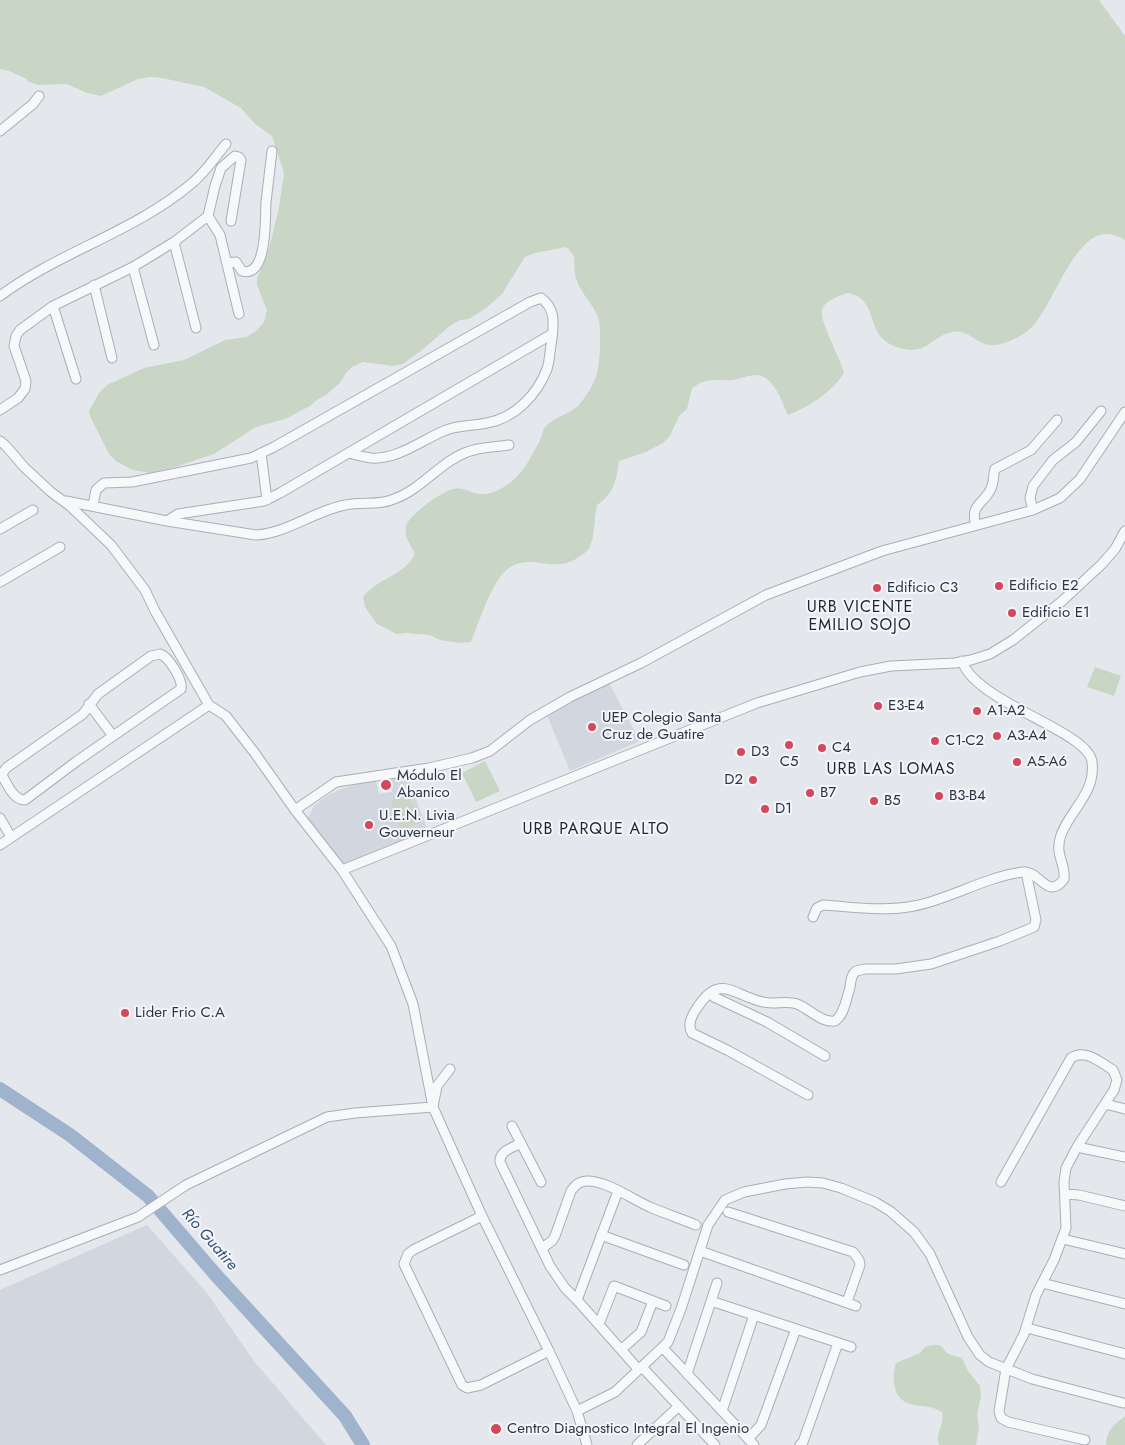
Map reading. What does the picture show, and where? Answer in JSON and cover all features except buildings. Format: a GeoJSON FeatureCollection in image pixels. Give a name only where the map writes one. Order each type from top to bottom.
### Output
{"type":"FeatureCollection","features":[{"type":"Feature","properties":{"kind":"street"},"geometry":{"type":"LineString","coordinates":[[0,131],[33,104],[39,96]]}},
{"type":"Feature","properties":{"kind":"street"},"geometry":{"type":"LineString","coordinates":[[0,296],[20,281],[98,242],[175,196],[198,177],[226,144]]}},
{"type":"Feature","properties":{"kind":"street"},"geometry":{"type":"LineString","coordinates":[[227,263],[236,262],[242,271],[247,273],[253,270],[261,255],[265,237],[265,209],[272,151]]}},
{"type":"Feature","properties":{"kind":"street"},"geometry":{"type":"LineString","coordinates":[[0,410],[18,398],[25,389],[26,381],[14,346],[16,336],[20,330],[53,306],[133,267],[174,242],[208,216],[221,168],[235,156],[239,156],[242,160],[231,221]]}},
{"type":"Feature","properties":{"kind":"street"},"geometry":{"type":"LineString","coordinates":[[208,216],[220,234],[240,314]]}},
{"type":"Feature","properties":{"kind":"street"},"geometry":{"type":"LineString","coordinates":[[174,242],[196,328]]}},
{"type":"Feature","properties":{"kind":"street"},"geometry":{"type":"LineString","coordinates":[[133,267],[154,345]]}},
{"type":"Feature","properties":{"kind":"street"},"geometry":{"type":"LineString","coordinates":[[94,285],[112,358]]}},
{"type":"Feature","properties":{"kind":"street"},"geometry":{"type":"LineString","coordinates":[[93,505],[96,490],[104,483],[132,482],[251,458],[261,454],[530,302],[540,298],[548,303],[554,314],[547,368],[533,393],[514,412],[503,419],[487,423],[457,426],[406,450],[388,456],[372,458],[349,453]]}},
{"type":"Feature","properties":{"kind":"street"},"geometry":{"type":"LineString","coordinates":[[53,306],[76,379]]}},
{"type":"Feature","properties":{"kind":"street"},"geometry":{"type":"LineString","coordinates":[[167,521],[178,514],[267,500],[552,334]]}},
{"type":"Feature","properties":{"kind":"street"},"geometry":{"type":"LineString","coordinates":[[1033,510],[1030,498],[1034,486],[1053,460],[1076,442],[1101,411]]}},
{"type":"Feature","properties":{"kind":"street"},"geometry":{"type":"LineString","coordinates":[[295,810],[336,782],[429,768],[472,758],[490,751],[530,720],[554,706],[640,663],[766,595],[882,551],[1033,510],[1060,498],[1080,479],[1125,412]]}},
{"type":"Feature","properties":{"kind":"street"},"geometry":{"type":"LineString","coordinates":[[976,526],[973,514],[990,490],[995,469],[1031,450],[1057,420]]}},
{"type":"Feature","properties":{"kind":"street"},"geometry":{"type":"LineString","coordinates":[[0,441],[24,467],[111,545],[145,590],[155,612],[209,705],[226,716],[254,752],[295,810],[342,870],[391,946],[409,989],[413,1004],[433,1107],[482,1216],[577,1411],[587,1445]]}},
{"type":"Feature","properties":{"kind":"street"},"geometry":{"type":"LineString","coordinates":[[63,501],[93,505],[167,521],[256,535],[269,534],[331,508],[347,504],[376,503],[393,500],[409,492],[458,456],[469,451],[508,445]]}},
{"type":"Feature","properties":{"kind":"street"},"geometry":{"type":"LineString","coordinates":[[261,454],[267,500]]}},
{"type":"Feature","properties":{"kind":"street"},"geometry":{"type":"LineString","coordinates":[[0,529],[33,510]]}},
{"type":"Feature","properties":{"kind":"street"},"geometry":{"type":"LineString","coordinates":[[342,870],[757,702],[860,672],[891,666],[962,661],[990,654],[1013,640],[1061,602],[1102,564],[1115,549],[1125,531]]}},
{"type":"Feature","properties":{"kind":"street"},"geometry":{"type":"LineString","coordinates":[[0,582],[60,547]]}},
{"type":"Feature","properties":{"kind":"street"},"geometry":{"type":"LineString","coordinates":[[160,654],[166,658],[181,682],[181,689],[113,736],[25,800],[16,797],[1,778],[10,764],[83,714],[98,694],[151,656],[160,654]]}},
{"type":"Feature","properties":{"kind":"street"},"geometry":{"type":"LineString","coordinates":[[813,917],[817,908],[823,905],[876,910],[915,906],[995,879],[1026,872],[1032,873],[1049,887],[1058,885],[1064,880],[1064,871],[1059,853],[1061,836],[1064,828],[1085,796],[1092,768],[1089,752],[1082,745],[1010,704],[977,681],[967,672],[962,661]]}},
{"type":"Feature","properties":{"kind":"street"},"geometry":{"type":"LineString","coordinates":[[90,704],[113,736]]}},
{"type":"Feature","properties":{"kind":"street"},"geometry":{"type":"LineString","coordinates":[[0,845],[209,705]]}},
{"type":"Feature","properties":{"kind":"street"},"geometry":{"type":"LineString","coordinates":[[0,818],[11,837]]}},
{"type":"Feature","properties":{"kind":"street"},"geometry":{"type":"LineString","coordinates":[[808,1095],[729,1051],[692,1033],[689,1027],[704,997],[728,988],[761,1002],[798,1004],[823,1020],[835,1021],[842,1013],[851,977],[856,971],[896,969],[931,964],[1000,941],[1034,927],[1036,920],[1026,872]]}},
{"type":"Feature","properties":{"kind":"street"},"geometry":{"type":"LineString","coordinates":[[711,993],[714,998],[767,1022],[825,1056]]}},
{"type":"Feature","properties":{"kind":"street"},"geometry":{"type":"LineString","coordinates":[[1001,1182],[1066,1065],[1073,1056],[1085,1054],[1115,1073],[1116,1085],[1078,1146],[1064,1173],[1066,1228],[1054,1260],[1036,1294],[1027,1328],[1006,1369],[999,1412],[1003,1420],[1008,1422],[1085,1440]]}},
{"type":"Feature","properties":{"kind":"street"},"geometry":{"type":"LineString","coordinates":[[433,1107],[437,1086],[450,1069]]}},
{"type":"Feature","properties":{"kind":"street"},"geometry":{"type":"LineString","coordinates":[[1105,1104],[1125,1109]]}},
{"type":"Feature","properties":{"kind":"street"},"geometry":{"type":"LineString","coordinates":[[0,1270],[146,1212],[186,1185],[327,1117],[433,1107]]}},
{"type":"Feature","properties":{"kind":"street"},"geometry":{"type":"LineString","coordinates":[[512,1126],[541,1182]]}},
{"type":"Feature","properties":{"kind":"street"},"geometry":{"type":"LineString","coordinates":[[521,1143],[502,1153],[499,1160],[555,1275],[599,1324],[715,1445]]}},
{"type":"Feature","properties":{"kind":"street"},"geometry":{"type":"LineString","coordinates":[[1078,1146],[1125,1157]]}},
{"type":"Feature","properties":{"kind":"street"},"geometry":{"type":"LineString","coordinates":[[542,1248],[552,1241],[572,1191],[576,1185],[583,1181],[590,1181],[618,1191],[651,1207],[696,1224]]}},
{"type":"Feature","properties":{"kind":"street"},"geometry":{"type":"LineString","coordinates":[[577,1411],[615,1392],[663,1348],[672,1334],[712,1217],[725,1200],[734,1195],[796,1182],[823,1183],[841,1188],[882,1206],[899,1218],[914,1232],[930,1254],[975,1349],[989,1362],[1032,1379],[1123,1403]]}},
{"type":"Feature","properties":{"kind":"street"},"geometry":{"type":"LineString","coordinates":[[577,1300],[618,1191]]}},
{"type":"Feature","properties":{"kind":"street"},"geometry":{"type":"LineString","coordinates":[[1065,1194],[1125,1206]]}},
{"type":"Feature","properties":{"kind":"street"},"geometry":{"type":"LineString","coordinates":[[728,1212],[853,1252],[860,1260],[860,1265],[847,1302]]}},
{"type":"Feature","properties":{"kind":"street"},"geometry":{"type":"LineString","coordinates":[[482,1216],[413,1250],[408,1254],[404,1264],[462,1384],[467,1388],[481,1386],[549,1352]]}},
{"type":"Feature","properties":{"kind":"street"},"geometry":{"type":"LineString","coordinates":[[601,1235],[684,1264]]}},
{"type":"Feature","properties":{"kind":"street"},"geometry":{"type":"LineString","coordinates":[[1063,1239],[1125,1254]]}},
{"type":"Feature","properties":{"kind":"street"},"geometry":{"type":"LineString","coordinates":[[700,1251],[856,1306]]}},
{"type":"Feature","properties":{"kind":"street"},"geometry":{"type":"LineString","coordinates":[[1042,1283],[1125,1304]]}},
{"type":"Feature","properties":{"kind":"street"},"geometry":{"type":"LineString","coordinates":[[687,1374],[717,1284]]}},
{"type":"Feature","properties":{"kind":"street"},"geometry":{"type":"LineString","coordinates":[[599,1324],[614,1286],[666,1306]]}},
{"type":"Feature","properties":{"kind":"street"},"geometry":{"type":"LineString","coordinates":[[622,1348],[641,1332],[653,1301]]}},
{"type":"Feature","properties":{"kind":"street"},"geometry":{"type":"LineString","coordinates":[[711,1301],[851,1347]]}},
{"type":"Feature","properties":{"kind":"street"},"geometry":{"type":"LineString","coordinates":[[722,1410],[754,1315]]}},
{"type":"Feature","properties":{"kind":"street"},"geometry":{"type":"LineString","coordinates":[[1027,1328],[1125,1354]]}},
{"type":"Feature","properties":{"kind":"street"},"geometry":{"type":"LineString","coordinates":[[663,1348],[751,1442],[761,1425],[796,1329]]}},
{"type":"Feature","properties":{"kind":"street"},"geometry":{"type":"LineString","coordinates":[[800,1445],[803,1442],[838,1343]]}},
{"type":"Feature","properties":{"kind":"street"},"geometry":{"type":"LineString","coordinates":[[638,1445],[679,1406]]}},
{"type":"Feature","properties":{"kind":"shaded area","name":"UEP Colegio Santa Cruz de Guatire"},"geometry":{"type":"Polygon","coordinates":[[[608,681],[640,741],[570,771],[546,713],[608,681]]]}},
{"type":"Feature","properties":{"kind":"shaded area","name":"U.E.N. Livia Gouverneur"},"geometry":{"type":"Polygon","coordinates":[[[407,776],[428,831],[343,865],[308,818],[314,806],[327,796],[341,789],[358,784],[376,781],[379,794],[392,792],[390,779],[407,776]]]}},
{"type":"Feature","properties":{"kind":"shaded area"},"geometry":{"type":"Polygon","coordinates":[[[147,1225],[207,1293],[253,1360],[326,1445],[0,1445],[0,1290],[147,1225]]]}},
{"type":"Feature","properties":{"kind":"green space"},"geometry":{"type":"Polygon","coordinates":[[[0,0],[1099,0],[1125,36],[1125,240],[1107,234],[1095,237],[1084,245],[1064,273],[1047,305],[1031,328],[1001,344],[987,345],[965,333],[952,332],[939,337],[924,347],[912,350],[904,349],[884,340],[878,333],[865,303],[859,297],[848,293],[833,299],[826,304],[822,310],[822,315],[844,373],[819,398],[804,408],[788,415],[773,384],[763,376],[753,375],[733,380],[712,380],[692,388],[687,409],[679,416],[670,436],[663,443],[646,452],[619,461],[614,486],[608,496],[597,505],[592,542],[585,552],[570,562],[552,564],[526,562],[509,568],[492,591],[471,642],[460,643],[440,640],[430,635],[397,634],[377,624],[365,607],[363,597],[377,585],[398,572],[410,562],[415,554],[405,529],[409,521],[426,504],[453,489],[460,488],[486,494],[499,490],[510,483],[527,463],[545,428],[554,420],[578,406],[596,377],[600,338],[598,317],[578,283],[572,253],[566,247],[535,253],[525,257],[502,294],[485,309],[469,319],[460,320],[451,325],[403,364],[393,366],[363,362],[352,367],[340,383],[310,406],[285,419],[256,427],[214,454],[150,473],[133,470],[117,462],[109,454],[89,411],[99,393],[107,385],[144,368],[184,360],[225,340],[246,337],[256,331],[264,322],[267,310],[257,285],[257,279],[267,256],[279,208],[284,173],[272,136],[255,124],[241,108],[204,87],[150,77],[138,79],[101,96],[87,93],[67,84],[38,85],[9,71],[0,69],[0,0]]]}},
{"type":"Feature","properties":{"kind":"green space"},"geometry":{"type":"Polygon","coordinates":[[[1095,667],[1121,676],[1114,696],[1087,687],[1095,667]]]}},
{"type":"Feature","properties":{"kind":"green space"},"geometry":{"type":"Polygon","coordinates":[[[485,761],[500,791],[476,802],[462,773],[485,761]]]}},
{"type":"Feature","properties":{"kind":"green space"},"geometry":{"type":"Polygon","coordinates":[[[408,795],[419,823],[401,830],[391,801],[408,795]]]}},
{"type":"Feature","properties":{"kind":"green space"},"geometry":{"type":"Polygon","coordinates":[[[940,1345],[948,1354],[962,1358],[968,1371],[980,1386],[981,1396],[977,1415],[979,1428],[976,1445],[939,1445],[938,1437],[943,1417],[942,1412],[933,1408],[905,1402],[897,1393],[894,1382],[896,1363],[920,1353],[925,1347],[940,1345]]]}},
{"type":"Feature","properties":{"kind":"green space"},"geometry":{"type":"Polygon","coordinates":[[[1125,1416],[1125,1445],[1106,1445],[1110,1431],[1125,1416]]]}},
{"type":"Feature","properties":{"kind":"waterway","name":"Río Guatire"},"geometry":{"type":"LineString","coordinates":[[0,1089],[70,1135],[148,1196],[215,1274],[345,1416],[363,1445]]}},
{"type":"Feature","properties":{"kind":"place","name":"Edificio E2"},"geometry":{"type":"Point","coordinates":[999,586]}},
{"type":"Feature","properties":{"kind":"place","name":"Edificio C3"},"geometry":{"type":"Point","coordinates":[877,588]}},
{"type":"Feature","properties":{"kind":"place","name":"Edificio E1"},"geometry":{"type":"Point","coordinates":[1012,613]}},
{"type":"Feature","properties":{"kind":"place","name":"E3-E4"},"geometry":{"type":"Point","coordinates":[878,706]}},
{"type":"Feature","properties":{"kind":"place","name":"A1-A2"},"geometry":{"type":"Point","coordinates":[977,711]}},
{"type":"Feature","properties":{"kind":"place","name":"UEP Colegio Santa Cruz de Guatire"},"geometry":{"type":"Point","coordinates":[592,727]}},
{"type":"Feature","properties":{"kind":"place","name":"A3-A4"},"geometry":{"type":"Point","coordinates":[997,736]}},
{"type":"Feature","properties":{"kind":"place","name":"C1-C2"},"geometry":{"type":"Point","coordinates":[935,741]}},
{"type":"Feature","properties":{"kind":"place","name":"C5"},"geometry":{"type":"Point","coordinates":[789,745]}},
{"type":"Feature","properties":{"kind":"place","name":"C4"},"geometry":{"type":"Point","coordinates":[822,748]}},
{"type":"Feature","properties":{"kind":"place","name":"D3"},"geometry":{"type":"Point","coordinates":[741,752]}},
{"type":"Feature","properties":{"kind":"place","name":"A5-A6"},"geometry":{"type":"Point","coordinates":[1017,762]}},
{"type":"Feature","properties":{"kind":"place","name":"D2"},"geometry":{"type":"Point","coordinates":[753,780]}},
{"type":"Feature","properties":{"kind":"place","name":"Módulo El Abanico"},"geometry":{"type":"Point","coordinates":[386,785]}},
{"type":"Feature","properties":{"kind":"place","name":"B7"},"geometry":{"type":"Point","coordinates":[810,793]}},
{"type":"Feature","properties":{"kind":"place","name":"B3-B4"},"geometry":{"type":"Point","coordinates":[939,796]}},
{"type":"Feature","properties":{"kind":"place","name":"B5"},"geometry":{"type":"Point","coordinates":[874,801]}},
{"type":"Feature","properties":{"kind":"place","name":"D1"},"geometry":{"type":"Point","coordinates":[765,809]}},
{"type":"Feature","properties":{"kind":"place","name":"U.E.N. Livia Gouverneur"},"geometry":{"type":"Point","coordinates":[369,825]}},
{"type":"Feature","properties":{"kind":"place","name":"Lider Frio C.A"},"geometry":{"type":"Point","coordinates":[125,1013]}},
{"type":"Feature","properties":{"kind":"place","name":"Centro Diagnostico Integral El Ingenio"},"geometry":{"type":"Point","coordinates":[496,1429]}},
{"type":"Feature","properties":{"kind":"district","name":"URB VICENTE EMILIO SOJO"},"geometry":{"type":"Point","coordinates":[860,617]}},
{"type":"Feature","properties":{"kind":"district","name":"URB LAS LOMAS"},"geometry":{"type":"Point","coordinates":[891,770]}},
{"type":"Feature","properties":{"kind":"district","name":"URB PARQUE ALTO"},"geometry":{"type":"Point","coordinates":[596,830]}}]}
